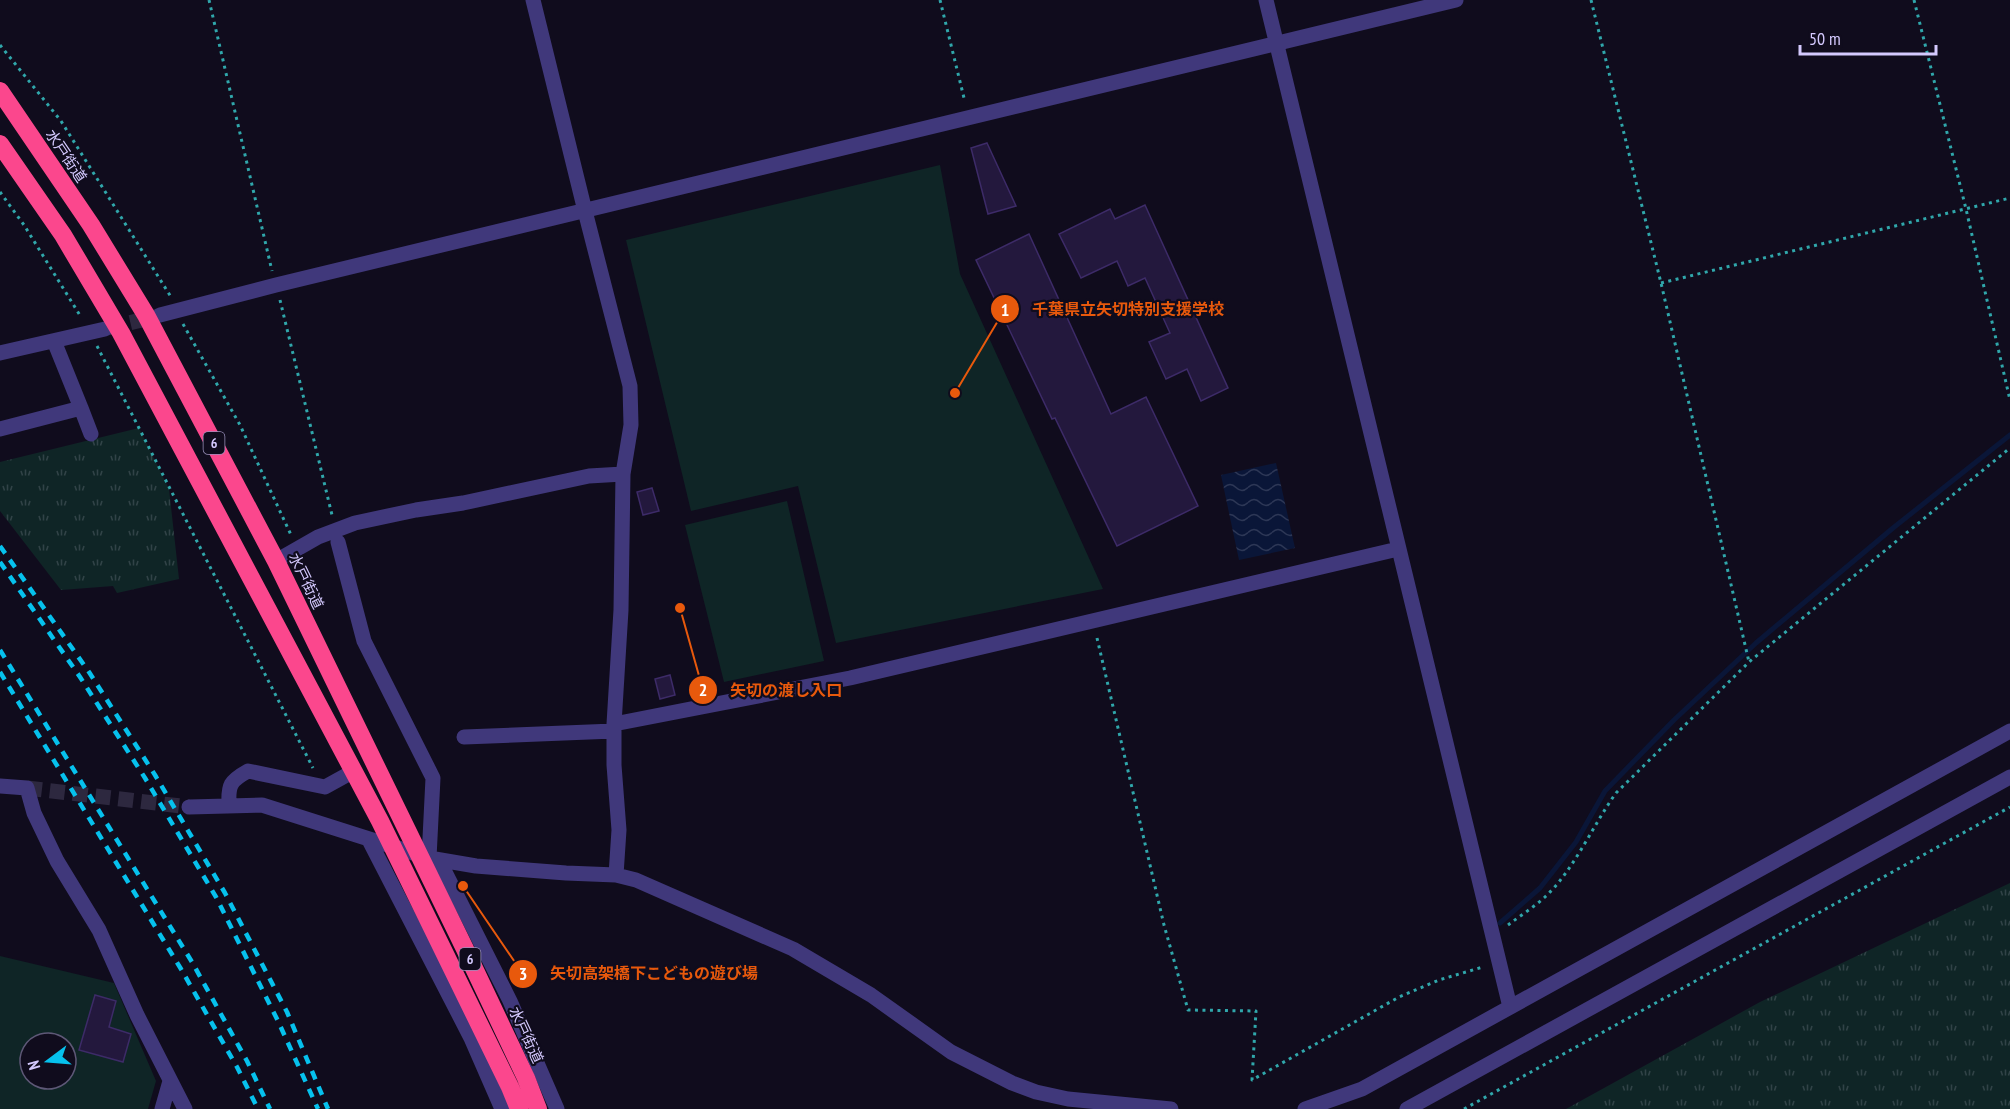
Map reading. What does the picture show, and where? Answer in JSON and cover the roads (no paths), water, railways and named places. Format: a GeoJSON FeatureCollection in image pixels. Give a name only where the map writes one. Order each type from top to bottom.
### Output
{"type":"FeatureCollection","features":[{"type":"Feature","properties":{"kind":"highway","name":"水戸街道"},"geometry":{"type":"LineString","coordinates":[[0,91],[91,225],[146,315],[276,561],[464,947],[526,1078],[538,1109]]}},
{"type":"Feature","properties":{"kind":"highway","name":"6"},"geometry":{"type":"LineString","coordinates":[[0,144],[63,235],[121,333],[381,821],[453,966],[519,1109]]}},
{"type":"Feature","properties":{"kind":"street"},"geometry":{"type":"LineString","coordinates":[[533,0],[630,386],[631,425],[623,474],[621,610],[614,727],[614,765],[619,830],[616,875]]}},
{"type":"Feature","properties":{"kind":"street"},"geometry":{"type":"LineString","coordinates":[[1266,0],[1510,1007]]}},
{"type":"Feature","properties":{"kind":"street"},"geometry":{"type":"LineString","coordinates":[[160,315],[1456,0]]}},
{"type":"Feature","properties":{"kind":"street"},"geometry":{"type":"LineString","coordinates":[[0,353],[98,331]]}},
{"type":"Feature","properties":{"kind":"street"},"geometry":{"type":"LineString","coordinates":[[54,341],[91,434]]}},
{"type":"Feature","properties":{"kind":"street"},"geometry":{"type":"LineString","coordinates":[[0,429],[81,408]]}},
{"type":"Feature","properties":{"kind":"street"},"geometry":{"type":"LineString","coordinates":[[276,561],[318,537],[355,523],[464,503],[589,476],[623,474]]}},
{"type":"Feature","properties":{"kind":"street"},"geometry":{"type":"LineString","coordinates":[[338,542],[364,641],[433,778],[434,859],[510,1001],[557,1109]]}},
{"type":"Feature","properties":{"kind":"street"},"geometry":{"type":"LineString","coordinates":[[464,737],[614,727],[850,678],[1398,549]]}},
{"type":"Feature","properties":{"kind":"street"},"geometry":{"type":"LineString","coordinates":[[1305,1109],[1362,1089],[2010,731]]}},
{"type":"Feature","properties":{"kind":"street"},"geometry":{"type":"LineString","coordinates":[[229,805],[228,789],[235,778],[248,771],[325,787],[354,771]]}},
{"type":"Feature","properties":{"kind":"street"},"geometry":{"type":"LineString","coordinates":[[1407,1109],[2010,777]]}},
{"type":"Feature","properties":{"kind":"street"},"geometry":{"type":"LineString","coordinates":[[0,786],[27,788],[34,813],[53,852],[99,930],[137,1015],[185,1109]]}},
{"type":"Feature","properties":{"kind":"street"},"geometry":{"type":"LineString","coordinates":[[189,807],[261,806],[434,859],[476,866],[616,875],[636,880],[793,949],[871,995],[951,1052],[1012,1083],[1036,1092],[1068,1099],[1171,1109]]}},
{"type":"Feature","properties":{"kind":"street"},"geometry":{"type":"LineString","coordinates":[[369,840],[471,1038],[502,1109]]}},
{"type":"Feature","properties":{"kind":"street"},"geometry":{"type":"LineString","coordinates":[[162,1109],[170,1082]]}},
{"type":"Feature","properties":{"kind":"water"},"geometry":{"type":"Polygon","coordinates":[[[1276,463],[1295,548],[1239,560],[1221,475],[1276,463]]]}},
{"type":"Feature","properties":{"kind":"waterway"},"geometry":{"type":"LineString","coordinates":[[1500,923],[1540,888],[1576,842],[1605,791],[1674,720],[1756,643],[1893,528],[2010,435]]}},
{"type":"Feature","properties":{"kind":"tunnel"},"geometry":{"type":"LineString","coordinates":[[108,328],[158,316]]}},
{"type":"Feature","properties":{"kind":"tunnel"},"geometry":{"type":"LineString","coordinates":[[27,788],[189,807]]}},
{"type":"Feature","properties":{"kind":"railway"},"geometry":{"type":"LineString","coordinates":[[0,546],[89,672],[155,775],[225,893],[287,1012],[328,1109]]}},
{"type":"Feature","properties":{"kind":"railway"},"geometry":{"type":"LineString","coordinates":[[0,562],[80,677],[145,778],[216,897],[278,1021],[318,1109]]}},
{"type":"Feature","properties":{"kind":"railway"},"geometry":{"type":"LineString","coordinates":[[0,650],[192,962],[247,1061],[270,1109]]}},
{"type":"Feature","properties":{"kind":"railway"},"geometry":{"type":"LineString","coordinates":[[0,672],[181,969],[237,1067],[258,1109]]}},
{"type":"Feature","properties":{"kind":"place","name":"千葉県立矢切特別支援学校"},"geometry":{"type":"Point","coordinates":[955,393]}},
{"type":"Feature","properties":{"kind":"place","name":"矢切の渡し入口"},"geometry":{"type":"Point","coordinates":[680,608]}},
{"type":"Feature","properties":{"kind":"place","name":"矢切高架橋下こどもの遊び場"},"geometry":{"type":"Point","coordinates":[463,886]}}]}
